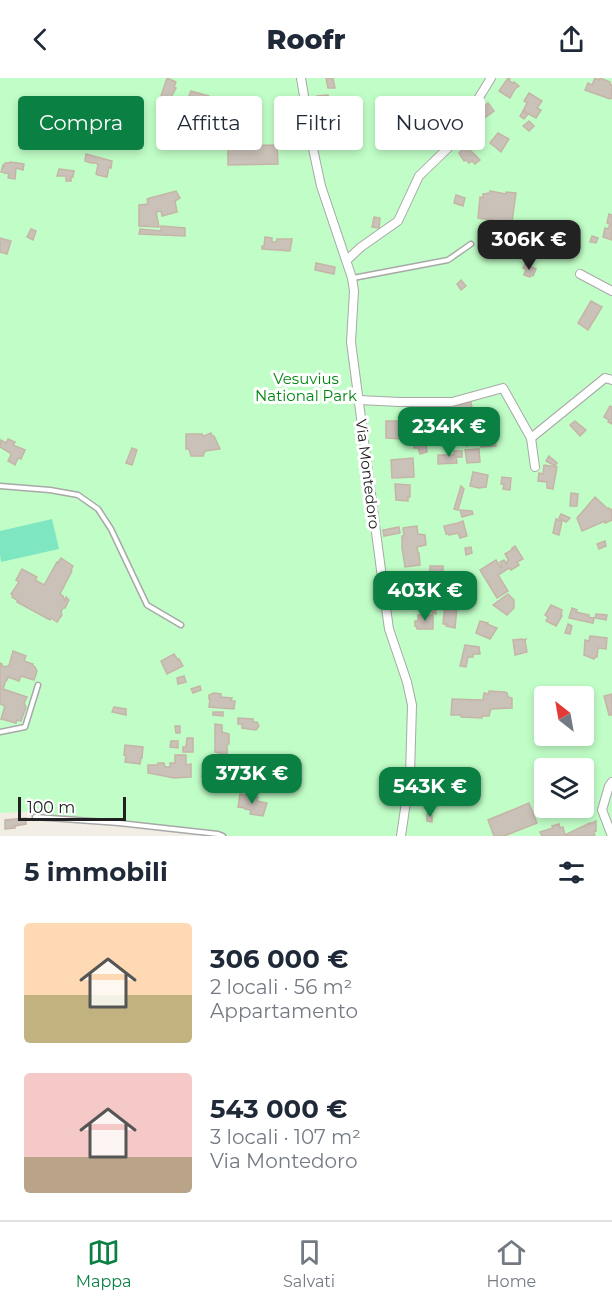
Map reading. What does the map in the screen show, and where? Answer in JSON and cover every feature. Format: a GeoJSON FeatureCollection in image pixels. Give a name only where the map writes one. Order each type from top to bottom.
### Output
{"type":"FeatureCollection","features":[{"type":"Feature","properties":{"kind":"street","name":"Via Montedoro"},"geometry":{"type":"LineString","coordinates":[[301,78],[321,186],[352,278],[354,291],[351,342],[386,608],[389,629],[407,682],[412,705],[410,775],[401,836]]}},
{"type":"Feature","properties":{"kind":"street"},"geometry":{"type":"LineString","coordinates":[[346,260],[398,221],[419,176],[448,148],[491,78]]}},
{"type":"Feature","properties":{"kind":"street"},"geometry":{"type":"LineString","coordinates":[[580,274],[612,291]]}},
{"type":"Feature","properties":{"kind":"street"},"geometry":{"type":"LineString","coordinates":[[531,438],[605,378],[612,380]]}},
{"type":"Feature","properties":{"kind":"street"},"geometry":{"type":"LineString","coordinates":[[358,400],[452,402],[503,388],[531,438],[535,467]]}},
{"type":"Feature","properties":{"kind":"street"},"geometry":{"type":"LineString","coordinates":[[612,782],[602,810],[612,836]]}},
{"type":"Feature","properties":{"kind":"lane"},"geometry":{"type":"LineString","coordinates":[[352,278],[448,260],[471,244]]}},
{"type":"Feature","properties":{"kind":"lane"},"geometry":{"type":"LineString","coordinates":[[0,486],[78,495],[98,509],[111,529],[147,605],[181,625]]}},
{"type":"Feature","properties":{"kind":"lane"},"geometry":{"type":"LineString","coordinates":[[0,732],[25,727],[39,685]]}},
{"type":"Feature","properties":{"kind":"lane"},"geometry":{"type":"LineString","coordinates":[[35,818],[119,823],[223,836]]}},
{"type":"Feature","properties":{"kind":"green space","name":"Vesuvius National Park"},"geometry":{"type":"Polygon","coordinates":[[[0,78],[612,78],[612,836],[217,836],[100,822],[51,821],[41,811],[0,813],[0,78]]]}},
{"type":"Feature","properties":{"kind":"green space"},"geometry":{"type":"Polygon","coordinates":[[[52,519],[59,549],[1,562],[0,531],[52,519]]]}},
{"type":"Feature","properties":{"kind":"building"},"geometry":{"type":"Polygon","coordinates":[[[167,78],[176,82],[172,96],[161,96],[167,78]]]}},
{"type":"Feature","properties":{"kind":"building"},"geometry":{"type":"Polygon","coordinates":[[[326,78],[333,78],[335,88],[328,88],[326,78]]]}},
{"type":"Feature","properties":{"kind":"building"},"geometry":{"type":"Polygon","coordinates":[[[508,78],[509,81],[519,86],[510,98],[499,91],[508,78]]]}},
{"type":"Feature","properties":{"kind":"building"},"geometry":{"type":"Polygon","coordinates":[[[595,78],[610,82],[612,98],[585,90],[588,83],[592,85],[595,78]]]}},
{"type":"Feature","properties":{"kind":"building"},"geometry":{"type":"Polygon","coordinates":[[[191,91],[209,96],[189,96],[191,91]]]}},
{"type":"Feature","properties":{"kind":"building"},"geometry":{"type":"Polygon","coordinates":[[[529,93],[542,101],[537,108],[541,110],[536,118],[523,111],[527,103],[524,101],[529,93]]]}},
{"type":"Feature","properties":{"kind":"building"},"geometry":{"type":"Polygon","coordinates":[[[488,103],[494,111],[485,118],[485,105],[488,103]]]}},
{"type":"Feature","properties":{"kind":"building"},"geometry":{"type":"Polygon","coordinates":[[[523,111],[528,114],[524,119],[520,116],[523,111]]]}},
{"type":"Feature","properties":{"kind":"building"},"geometry":{"type":"Polygon","coordinates":[[[529,121],[534,126],[529,131],[523,126],[529,121]]]}},
{"type":"Feature","properties":{"kind":"building"},"geometry":{"type":"Polygon","coordinates":[[[498,133],[509,139],[501,152],[490,143],[498,133]]]}},
{"type":"Feature","properties":{"kind":"building"},"geometry":{"type":"Polygon","coordinates":[[[262,145],[274,145],[274,150],[277,150],[278,164],[228,165],[228,150],[262,150],[262,145]]]}},
{"type":"Feature","properties":{"kind":"building"},"geometry":{"type":"Polygon","coordinates":[[[462,150],[467,152],[470,150],[480,160],[475,164],[472,161],[469,163],[464,161],[459,153],[462,150]]]}},
{"type":"Feature","properties":{"kind":"building"},"geometry":{"type":"Polygon","coordinates":[[[86,154],[112,161],[107,177],[96,174],[98,165],[85,161],[86,154]]]}},
{"type":"Feature","properties":{"kind":"building"},"geometry":{"type":"Polygon","coordinates":[[[10,162],[24,164],[23,170],[16,168],[15,179],[8,178],[9,174],[1,172],[3,165],[10,162]]]}},
{"type":"Feature","properties":{"kind":"building"},"geometry":{"type":"Polygon","coordinates":[[[59,169],[74,171],[71,181],[66,181],[66,176],[57,176],[59,169]]]}},
{"type":"Feature","properties":{"kind":"building"},"geometry":{"type":"Polygon","coordinates":[[[176,191],[180,198],[175,201],[177,212],[162,216],[161,211],[156,212],[159,227],[139,226],[139,205],[148,204],[147,199],[176,191]]]}},
{"type":"Feature","properties":{"kind":"building"},"geometry":{"type":"Polygon","coordinates":[[[490,191],[516,193],[509,243],[496,241],[498,224],[492,220],[478,218],[480,197],[483,198],[483,194],[490,193],[490,191]]]}},
{"type":"Feature","properties":{"kind":"building"},"geometry":{"type":"Polygon","coordinates":[[[456,195],[465,198],[463,206],[454,203],[456,195]]]}},
{"type":"Feature","properties":{"kind":"building"},"geometry":{"type":"Polygon","coordinates":[[[609,214],[612,215],[612,240],[603,237],[605,228],[608,229],[610,224],[607,223],[609,214]]]}},
{"type":"Feature","properties":{"kind":"building"},"geometry":{"type":"Polygon","coordinates":[[[374,217],[380,218],[379,228],[372,227],[374,217]]]}},
{"type":"Feature","properties":{"kind":"building"},"geometry":{"type":"Polygon","coordinates":[[[161,226],[185,228],[185,236],[139,234],[140,229],[161,231],[161,226]]]}},
{"type":"Feature","properties":{"kind":"building"},"geometry":{"type":"Polygon","coordinates":[[[31,229],[36,231],[33,240],[27,237],[31,229]]]}},
{"type":"Feature","properties":{"kind":"building"},"geometry":{"type":"Polygon","coordinates":[[[592,236],[598,238],[596,243],[590,242],[592,236]]]}},
{"type":"Feature","properties":{"kind":"building"},"geometry":{"type":"Polygon","coordinates":[[[265,237],[272,238],[272,242],[276,242],[277,239],[292,239],[290,251],[262,249],[265,237]]]}},
{"type":"Feature","properties":{"kind":"building"},"geometry":{"type":"Polygon","coordinates":[[[0,238],[11,241],[7,254],[0,252],[0,238]]]}},
{"type":"Feature","properties":{"kind":"building"},"geometry":{"type":"Polygon","coordinates":[[[316,263],[335,267],[334,274],[315,270],[316,263]]]}},
{"type":"Feature","properties":{"kind":"building"},"geometry":{"type":"Polygon","coordinates":[[[525,264],[536,269],[533,276],[524,275],[525,264]]]}},
{"type":"Feature","properties":{"kind":"building"},"geometry":{"type":"Polygon","coordinates":[[[461,280],[466,286],[461,290],[457,284],[461,280]]]}},
{"type":"Feature","properties":{"kind":"building"},"geometry":{"type":"Polygon","coordinates":[[[591,301],[602,307],[588,330],[578,323],[591,301]]]}},
{"type":"Feature","properties":{"kind":"building"},"geometry":{"type":"Polygon","coordinates":[[[471,402],[472,408],[455,412],[454,405],[471,402]]]}},
{"type":"Feature","properties":{"kind":"building"},"geometry":{"type":"Polygon","coordinates":[[[610,406],[612,407],[612,424],[604,417],[610,406]]]}},
{"type":"Feature","properties":{"kind":"building"},"geometry":{"type":"Polygon","coordinates":[[[386,421],[402,421],[401,439],[386,438],[386,421]]]}},
{"type":"Feature","properties":{"kind":"building"},"geometry":{"type":"Polygon","coordinates":[[[575,421],[586,430],[580,436],[570,425],[575,421]]]}},
{"type":"Feature","properties":{"kind":"building"},"geometry":{"type":"Polygon","coordinates":[[[424,428],[448,428],[448,437],[428,439],[427,452],[420,454],[418,448],[414,448],[413,441],[422,438],[424,428]]]}},
{"type":"Feature","properties":{"kind":"building"},"geometry":{"type":"Polygon","coordinates":[[[489,429],[489,439],[466,446],[465,438],[471,436],[470,432],[489,429]]]}},
{"type":"Feature","properties":{"kind":"building"},"geometry":{"type":"Polygon","coordinates":[[[211,433],[220,449],[205,451],[203,456],[191,456],[189,449],[186,449],[186,434],[204,436],[211,433]]]}},
{"type":"Feature","properties":{"kind":"building"},"geometry":{"type":"Polygon","coordinates":[[[8,439],[15,442],[13,445],[25,450],[15,465],[8,461],[10,453],[0,447],[1,440],[6,443],[8,439]]]}},
{"type":"Feature","properties":{"kind":"building"},"geometry":{"type":"Polygon","coordinates":[[[495,440],[496,446],[481,447],[481,444],[495,440]]]}},
{"type":"Feature","properties":{"kind":"building"},"geometry":{"type":"Polygon","coordinates":[[[132,448],[137,450],[132,465],[126,463],[132,448]]]}},
{"type":"Feature","properties":{"kind":"building"},"geometry":{"type":"Polygon","coordinates":[[[479,449],[480,462],[467,463],[465,450],[479,449]]]}},
{"type":"Feature","properties":{"kind":"building"},"geometry":{"type":"Polygon","coordinates":[[[454,451],[462,451],[462,457],[456,457],[457,463],[438,464],[438,455],[454,455],[454,451]]]}},
{"type":"Feature","properties":{"kind":"building"},"geometry":{"type":"Polygon","coordinates":[[[549,456],[557,463],[555,466],[546,461],[549,456]]]}},
{"type":"Feature","properties":{"kind":"building"},"geometry":{"type":"Polygon","coordinates":[[[413,458],[414,477],[392,478],[391,460],[413,458]]]}},
{"type":"Feature","properties":{"kind":"building"},"geometry":{"type":"Polygon","coordinates":[[[544,465],[557,467],[553,489],[547,488],[547,482],[538,481],[539,473],[543,474],[544,465]]]}},
{"type":"Feature","properties":{"kind":"building"},"geometry":{"type":"Polygon","coordinates":[[[473,472],[488,475],[486,487],[470,486],[473,472]]]}},
{"type":"Feature","properties":{"kind":"building"},"geometry":{"type":"Polygon","coordinates":[[[502,477],[511,478],[510,490],[503,489],[502,477]]]}},
{"type":"Feature","properties":{"kind":"building"},"geometry":{"type":"Polygon","coordinates":[[[395,484],[410,485],[408,501],[396,500],[395,484]]]}},
{"type":"Feature","properties":{"kind":"building"},"geometry":{"type":"Polygon","coordinates":[[[461,486],[464,489],[458,510],[454,509],[461,486]]]}},
{"type":"Feature","properties":{"kind":"building"},"geometry":{"type":"Polygon","coordinates":[[[571,493],[578,494],[577,506],[570,506],[571,493]]]}},
{"type":"Feature","properties":{"kind":"building"},"geometry":{"type":"Polygon","coordinates":[[[595,497],[608,509],[612,509],[612,520],[582,531],[577,518],[595,497]]]}},
{"type":"Feature","properties":{"kind":"building"},"geometry":{"type":"Polygon","coordinates":[[[460,510],[472,511],[473,514],[462,517],[460,510]]]}},
{"type":"Feature","properties":{"kind":"building"},"geometry":{"type":"Polygon","coordinates":[[[561,514],[570,518],[566,522],[559,518],[561,514]]]}},
{"type":"Feature","properties":{"kind":"building"},"geometry":{"type":"Polygon","coordinates":[[[556,519],[562,521],[559,535],[553,533],[556,519]]]}},
{"type":"Feature","properties":{"kind":"building"},"geometry":{"type":"Polygon","coordinates":[[[463,521],[467,536],[460,538],[458,533],[446,534],[444,526],[463,521]]]}},
{"type":"Feature","properties":{"kind":"building"},"geometry":{"type":"Polygon","coordinates":[[[417,526],[418,534],[425,535],[426,545],[417,547],[420,565],[405,567],[402,548],[403,528],[417,526]]]}},
{"type":"Feature","properties":{"kind":"building"},"geometry":{"type":"Polygon","coordinates":[[[399,527],[400,533],[384,536],[383,530],[399,527]]]}},
{"type":"Feature","properties":{"kind":"building"},"geometry":{"type":"Polygon","coordinates":[[[605,541],[606,546],[599,549],[597,544],[605,541]]]}},
{"type":"Feature","properties":{"kind":"building"},"geometry":{"type":"Polygon","coordinates":[[[515,546],[523,559],[517,562],[519,565],[498,575],[508,591],[497,598],[480,570],[496,560],[501,568],[500,562],[504,560],[507,564],[508,559],[505,554],[515,546]]]}},
{"type":"Feature","properties":{"kind":"building"},"geometry":{"type":"Polygon","coordinates":[[[471,547],[472,553],[466,555],[465,548],[471,547]]]}},
{"type":"Feature","properties":{"kind":"building"},"geometry":{"type":"Polygon","coordinates":[[[61,558],[73,566],[60,594],[65,601],[66,597],[69,600],[57,622],[17,602],[11,594],[19,582],[16,580],[22,569],[37,577],[35,580],[44,585],[61,558]]]}},
{"type":"Feature","properties":{"kind":"building"},"geometry":{"type":"Polygon","coordinates":[[[430,566],[443,566],[443,574],[430,573],[430,566]]]}},
{"type":"Feature","properties":{"kind":"building"},"geometry":{"type":"Polygon","coordinates":[[[508,594],[514,600],[514,608],[507,615],[493,605],[508,594]]]}},
{"type":"Feature","properties":{"kind":"building"},"geometry":{"type":"Polygon","coordinates":[[[422,597],[431,599],[431,604],[435,604],[436,614],[432,613],[429,607],[415,605],[416,599],[422,597]]]}},
{"type":"Feature","properties":{"kind":"building"},"geometry":{"type":"Polygon","coordinates":[[[445,605],[457,607],[455,628],[443,624],[445,605]]]}},
{"type":"Feature","properties":{"kind":"building"},"geometry":{"type":"Polygon","coordinates":[[[551,605],[562,610],[562,616],[556,626],[546,621],[548,617],[545,615],[551,605]]]}},
{"type":"Feature","properties":{"kind":"building"},"geometry":{"type":"Polygon","coordinates":[[[572,608],[577,610],[576,612],[594,618],[593,623],[569,618],[572,608]]]}},
{"type":"Feature","properties":{"kind":"building"},"geometry":{"type":"Polygon","coordinates":[[[596,614],[607,615],[606,620],[595,618],[596,614]]]}},
{"type":"Feature","properties":{"kind":"building"},"geometry":{"type":"Polygon","coordinates":[[[418,615],[433,615],[433,629],[417,629],[415,621],[418,621],[418,615]]]}},
{"type":"Feature","properties":{"kind":"building"},"geometry":{"type":"Polygon","coordinates":[[[480,621],[497,628],[490,639],[476,633],[480,621]]]}},
{"type":"Feature","properties":{"kind":"building"},"geometry":{"type":"Polygon","coordinates":[[[568,624],[572,626],[570,634],[565,633],[568,624]]]}},
{"type":"Feature","properties":{"kind":"building"},"geometry":{"type":"Polygon","coordinates":[[[590,636],[607,638],[606,649],[598,648],[597,657],[594,659],[584,655],[585,640],[589,641],[590,636]]]}},
{"type":"Feature","properties":{"kind":"building"},"geometry":{"type":"Polygon","coordinates":[[[526,639],[527,652],[515,655],[513,640],[526,639]]]}},
{"type":"Feature","properties":{"kind":"building"},"geometry":{"type":"Polygon","coordinates":[[[465,645],[479,647],[480,654],[468,657],[466,667],[460,666],[465,645]]]}},
{"type":"Feature","properties":{"kind":"building"},"geometry":{"type":"Polygon","coordinates":[[[13,651],[26,656],[24,661],[33,664],[37,671],[34,680],[21,676],[19,681],[8,677],[6,680],[3,689],[27,697],[21,721],[17,720],[16,723],[1,719],[5,706],[0,704],[0,663],[2,666],[9,666],[13,651]]]}},
{"type":"Feature","properties":{"kind":"building"},"geometry":{"type":"Polygon","coordinates":[[[174,654],[183,666],[167,674],[161,661],[174,654]]]}},
{"type":"Feature","properties":{"kind":"building"},"geometry":{"type":"Polygon","coordinates":[[[184,676],[186,682],[178,684],[177,678],[184,676]]]}},
{"type":"Feature","properties":{"kind":"building"},"geometry":{"type":"Polygon","coordinates":[[[200,686],[201,690],[193,693],[191,689],[200,686]]]}},
{"type":"Feature","properties":{"kind":"building"},"geometry":{"type":"Polygon","coordinates":[[[489,691],[507,693],[508,697],[512,698],[512,708],[491,709],[489,716],[482,716],[482,718],[451,715],[452,699],[483,700],[484,693],[489,694],[489,691]]]}},
{"type":"Feature","properties":{"kind":"building"},"geometry":{"type":"Polygon","coordinates":[[[221,694],[221,697],[232,698],[231,701],[235,701],[234,709],[209,707],[209,695],[221,694]]]}},
{"type":"Feature","properties":{"kind":"building"},"geometry":{"type":"Polygon","coordinates":[[[612,694],[612,715],[609,715],[604,696],[612,694]]]}},
{"type":"Feature","properties":{"kind":"building"},"geometry":{"type":"Polygon","coordinates":[[[114,707],[126,709],[126,715],[112,712],[114,707]]]}},
{"type":"Feature","properties":{"kind":"building"},"geometry":{"type":"Polygon","coordinates":[[[213,712],[223,712],[223,716],[213,715],[213,712]]]}},
{"type":"Feature","properties":{"kind":"building"},"geometry":{"type":"Polygon","coordinates":[[[238,718],[253,719],[253,722],[257,722],[259,726],[256,730],[242,728],[242,724],[238,724],[238,718]]]}},
{"type":"Feature","properties":{"kind":"building"},"geometry":{"type":"Polygon","coordinates":[[[215,724],[222,725],[222,732],[229,734],[227,755],[215,752],[215,724]]]}},
{"type":"Feature","properties":{"kind":"building"},"geometry":{"type":"Polygon","coordinates":[[[175,726],[180,726],[180,733],[176,733],[175,726]]]}},
{"type":"Feature","properties":{"kind":"building"},"geometry":{"type":"Polygon","coordinates":[[[187,738],[193,738],[193,752],[183,752],[187,738]]]}},
{"type":"Feature","properties":{"kind":"building"},"geometry":{"type":"Polygon","coordinates":[[[171,741],[178,741],[178,748],[170,747],[171,741]]]}},
{"type":"Feature","properties":{"kind":"building"},"geometry":{"type":"Polygon","coordinates":[[[125,745],[143,747],[140,764],[125,762],[125,745]]]}},
{"type":"Feature","properties":{"kind":"building"},"geometry":{"type":"Polygon","coordinates":[[[175,755],[186,755],[186,765],[191,764],[191,777],[174,778],[148,773],[148,765],[164,763],[165,767],[170,767],[170,763],[175,763],[175,755]]]}},
{"type":"Feature","properties":{"kind":"building"},"geometry":{"type":"Polygon","coordinates":[[[203,771],[219,772],[220,781],[231,782],[234,773],[252,778],[250,786],[247,785],[246,789],[231,787],[231,790],[208,786],[207,778],[202,777],[203,771]]]}},
{"type":"Feature","properties":{"kind":"building"},"geometry":{"type":"Polygon","coordinates":[[[240,794],[258,797],[257,801],[267,803],[263,816],[250,814],[251,810],[238,807],[240,794]]]}},
{"type":"Feature","properties":{"kind":"building"},"geometry":{"type":"Polygon","coordinates":[[[529,803],[537,823],[504,836],[494,836],[488,820],[529,803]]]}},
{"type":"Feature","properties":{"kind":"building"},"geometry":{"type":"Polygon","coordinates":[[[427,814],[432,815],[432,822],[427,821],[427,814]]]}},
{"type":"Feature","properties":{"kind":"building"},"geometry":{"type":"Polygon","coordinates":[[[26,818],[26,824],[5,829],[5,820],[26,818]]]}},
{"type":"Feature","properties":{"kind":"building"},"geometry":{"type":"Polygon","coordinates":[[[596,821],[595,836],[542,836],[540,832],[559,824],[560,828],[563,827],[565,835],[596,821]]]}}]}
